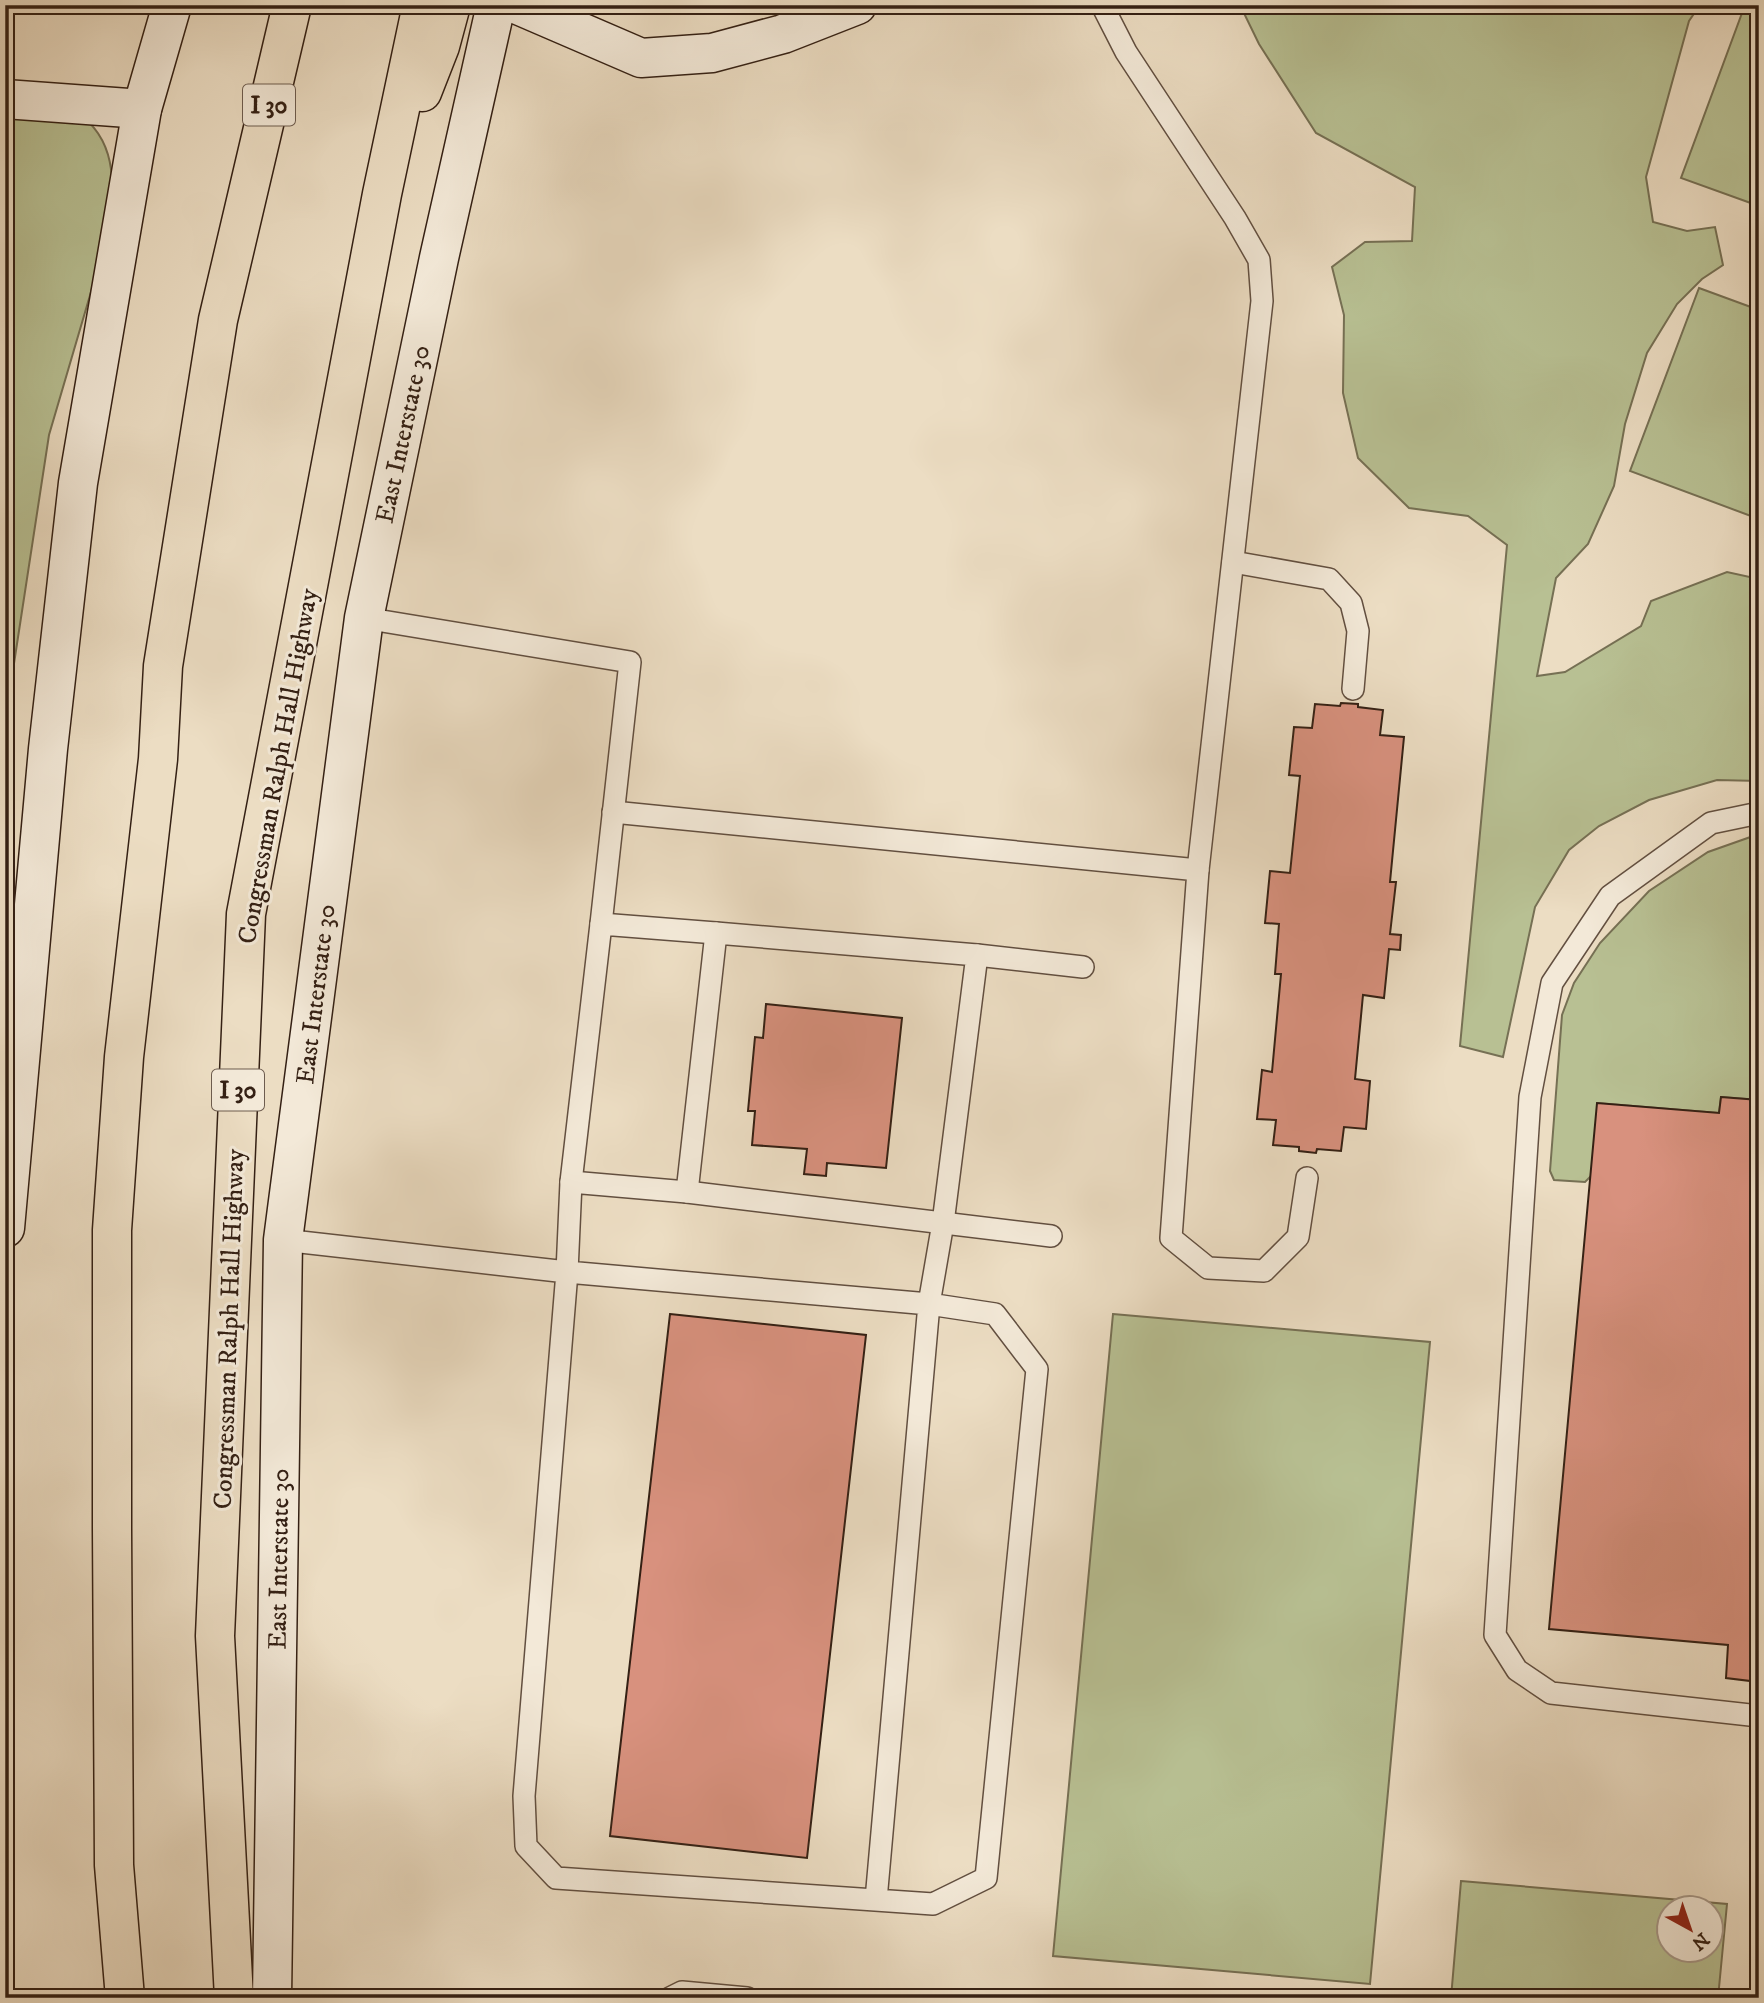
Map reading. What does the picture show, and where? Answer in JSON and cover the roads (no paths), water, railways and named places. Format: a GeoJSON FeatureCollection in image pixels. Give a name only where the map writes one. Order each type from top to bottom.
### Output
{"type":"FeatureCollection","features":[{"type":"Feature","properties":{"kind":"highway","name":"I 30"},"geometry":{"type":"LineString","coordinates":[[125,1998],[114,1865],[111,1528],[112,1230],[124,1057],[158,759],[163,666],[218,320],[292,5]]}},
{"type":"Feature","properties":{"kind":"highway","name":"Congressman Ralph Hall Highway"},"geometry":{"type":"LineString","coordinates":[[234,1998],[215,1636],[246,915],[382,194],[422,5]]}},
{"type":"Feature","properties":{"kind":"highway"},"geometry":{"type":"LineString","coordinates":[[382,194],[440,46],[451,5]]}},
{"type":"Feature","properties":{"kind":"main road"},"geometry":{"type":"LineString","coordinates":[[5,1228],[48,749],[78,482],[142,109],[172,5]]}},
{"type":"Feature","properties":{"kind":"main road","name":"East Interstate 30"},"geometry":{"type":"LineString","coordinates":[[272,1998],[283,1240],[364,618],[439,258],[496,5]]}},
{"type":"Feature","properties":{"kind":"main road"},"geometry":{"type":"LineString","coordinates":[[518,5],[641,58],[712,52],[783,34],[857,5]]}},
{"type":"Feature","properties":{"kind":"main road"},"geometry":{"type":"LineString","coordinates":[[5,99],[142,109]]}},
{"type":"Feature","properties":{"kind":"lane"},"geometry":{"type":"LineString","coordinates":[[1102,5],[1126,52],[1235,218],[1259,260],[1262,301],[1198,870],[1171,1238],[1208,1268],[1264,1271],[1298,1237],[1307,1178]]}},
{"type":"Feature","properties":{"kind":"lane"},"geometry":{"type":"LineString","coordinates":[[1233,562],[1329,579],[1352,603],[1358,631],[1353,689]]}},
{"type":"Feature","properties":{"kind":"lane"},"geometry":{"type":"LineString","coordinates":[[283,1240],[567,1272],[929,1304],[995,1314],[1037,1369],[986,1878],[933,1904],[556,1878],[526,1846],[524,1796],[567,1272],[571,1182],[629,662],[364,618]]}},
{"type":"Feature","properties":{"kind":"lane"},"geometry":{"type":"LineString","coordinates":[[613,812],[1198,870]]}},
{"type":"Feature","properties":{"kind":"lane"},"geometry":{"type":"LineString","coordinates":[[1759,813],[1711,823],[1611,896],[1552,983],[1530,1097],[1495,1635],[1517,1670],[1551,1693],[1759,1716]]}},
{"type":"Feature","properties":{"kind":"lane"},"geometry":{"type":"LineString","coordinates":[[601,924],[977,955],[1083,967]]}},
{"type":"Feature","properties":{"kind":"lane"},"geometry":{"type":"LineString","coordinates":[[687,1192],[716,933]]}},
{"type":"Feature","properties":{"kind":"lane"},"geometry":{"type":"LineString","coordinates":[[876,1900],[929,1304],[943,1223],[977,955]]}},
{"type":"Feature","properties":{"kind":"lane"},"geometry":{"type":"LineString","coordinates":[[571,1182],[687,1192],[1051,1236]]}},
{"type":"Feature","properties":{"kind":"lane"},"geometry":{"type":"LineString","coordinates":[[670,1998],[682,1992],[747,1998]]}}]}
